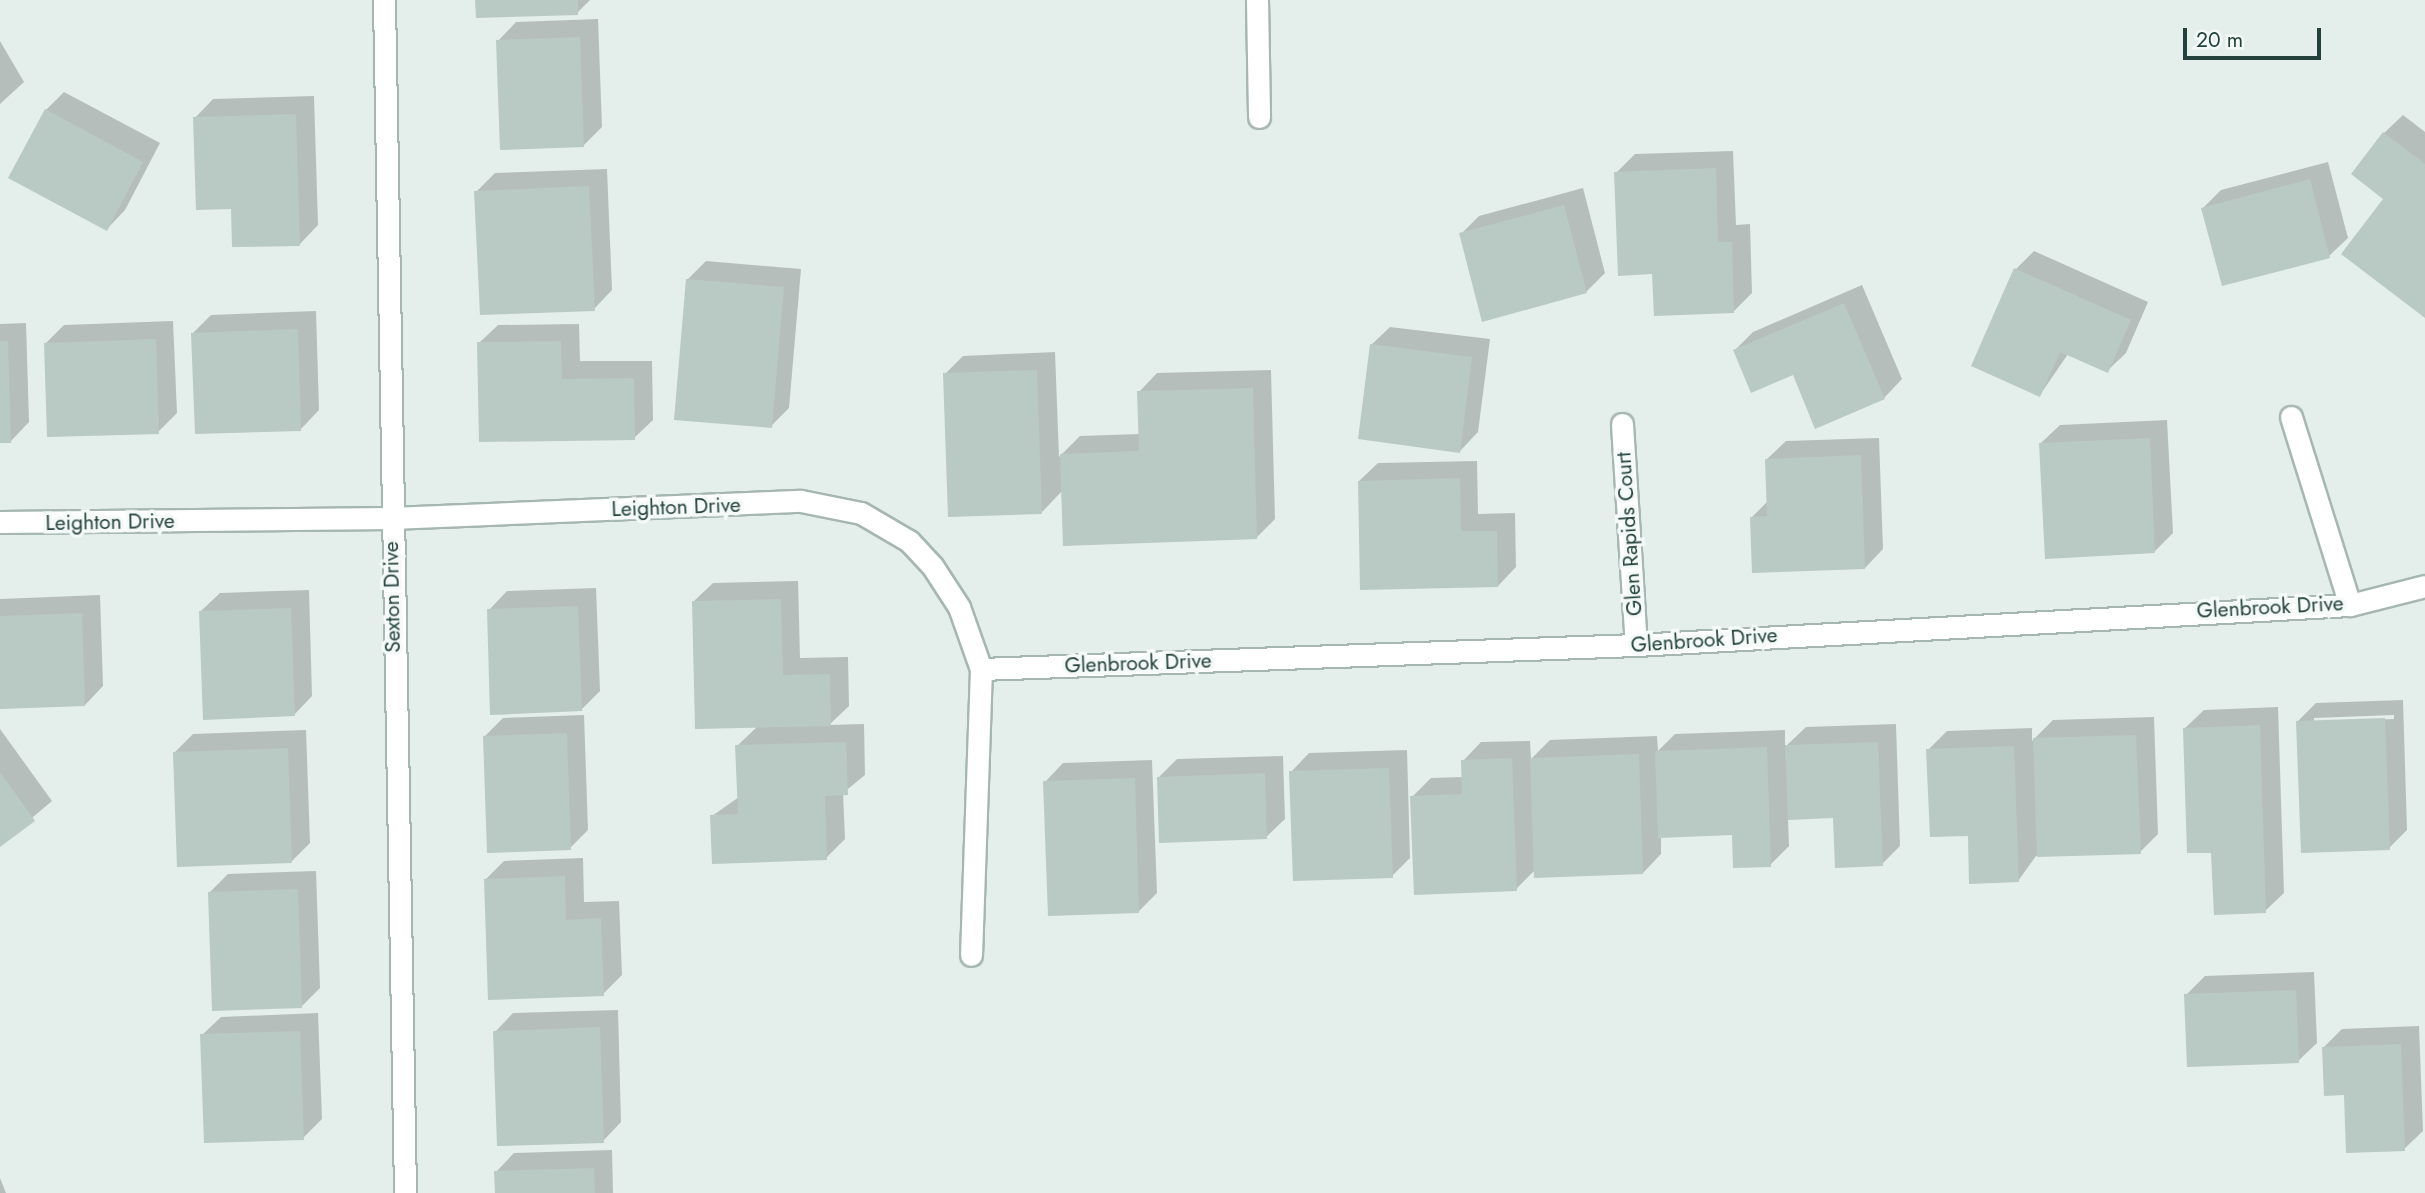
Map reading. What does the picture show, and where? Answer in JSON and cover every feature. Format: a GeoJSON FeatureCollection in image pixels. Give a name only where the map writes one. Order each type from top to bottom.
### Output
{"type":"FeatureCollection","features":[{"type":"Feature","properties":{"kind":"street","name":"Sexton Drive"},"geometry":{"type":"LineString","coordinates":[[384,0],[391,518],[405,1193]]}},
{"type":"Feature","properties":{"kind":"street"},"geometry":{"type":"LineString","coordinates":[[1257,0],[1259,117]]}},
{"type":"Feature","properties":{"kind":"street"},"geometry":{"type":"LineString","coordinates":[[2291,417],[2350,605]]}},
{"type":"Feature","properties":{"kind":"street","name":"Glen Rapids Court"},"geometry":{"type":"LineString","coordinates":[[1622,424],[1636,645]]}},
{"type":"Feature","properties":{"kind":"street","name":"Leighton Drive"},"geometry":{"type":"LineString","coordinates":[[0,522],[391,518],[831,503],[861,513],[917,550],[959,607],[981,668],[971,954]]}},
{"type":"Feature","properties":{"kind":"street","name":"Glenbrook Drive"},"geometry":{"type":"LineString","coordinates":[[981,668],[1636,645],[2350,605],[2425,586]]}},
{"type":"Feature","properties":{"kind":"building"},"geometry":{"type":"Polygon","coordinates":[[[475,0],[578,0],[578,15],[476,18],[475,0]]]}},
{"type":"Feature","properties":{"kind":"building"},"geometry":{"type":"Polygon","coordinates":[[[580,37],[584,147],[500,150],[496,40],[580,37]]]}},
{"type":"Feature","properties":{"kind":"building"},"geometry":{"type":"Polygon","coordinates":[[[45,109],[143,162],[107,231],[8,178],[45,109]]]}},
{"type":"Feature","properties":{"kind":"building"},"geometry":{"type":"Polygon","coordinates":[[[296,114],[300,246],[232,247],[231,209],[196,210],[193,117],[296,114]]]}},
{"type":"Feature","properties":{"kind":"building"},"geometry":{"type":"Polygon","coordinates":[[[2383,132],[2425,164],[2425,318],[2341,254],[2383,199],[2351,174],[2383,132]]]}},
{"type":"Feature","properties":{"kind":"building"},"geometry":{"type":"Polygon","coordinates":[[[1716,168],[1718,242],[1732,242],[1734,313],[1654,316],[1652,274],[1618,276],[1614,172],[1716,168]]]}},
{"type":"Feature","properties":{"kind":"building"},"geometry":{"type":"Polygon","coordinates":[[[2310,179],[2330,258],[2222,286],[2201,208],[2310,179]]]}},
{"type":"Feature","properties":{"kind":"building"},"geometry":{"type":"Polygon","coordinates":[[[589,186],[595,311],[480,315],[474,191],[589,186]]]}},
{"type":"Feature","properties":{"kind":"building"},"geometry":{"type":"Polygon","coordinates":[[[1564,205],[1587,293],[1482,322],[1459,233],[1564,205]]]}},
{"type":"Feature","properties":{"kind":"building"},"geometry":{"type":"Polygon","coordinates":[[[2014,268],[2131,320],[2108,373],[2060,352],[2040,397],[1971,366],[2014,268]]]}},
{"type":"Feature","properties":{"kind":"building"},"geometry":{"type":"Polygon","coordinates":[[[686,279],[784,287],[772,428],[674,420],[686,279]]]}},
{"type":"Feature","properties":{"kind":"building"},"geometry":{"type":"Polygon","coordinates":[[[1844,303],[1885,399],[1815,429],[1793,375],[1751,393],[1733,350],[1844,303]]]}},
{"type":"Feature","properties":{"kind":"building"},"geometry":{"type":"Polygon","coordinates":[[[298,329],[301,431],[195,434],[191,333],[298,329]]]}},
{"type":"Feature","properties":{"kind":"building"},"geometry":{"type":"Polygon","coordinates":[[[156,339],[159,434],[47,437],[44,343],[156,339]]]}},
{"type":"Feature","properties":{"kind":"building"},"geometry":{"type":"Polygon","coordinates":[[[0,341],[8,341],[11,443],[0,443],[0,341]]]}},
{"type":"Feature","properties":{"kind":"building"},"geometry":{"type":"Polygon","coordinates":[[[561,341],[562,379],[634,378],[635,440],[479,442],[477,342],[561,341]]]}},
{"type":"Feature","properties":{"kind":"building"},"geometry":{"type":"Polygon","coordinates":[[[1370,344],[1472,357],[1460,453],[1358,439],[1370,344]]]}},
{"type":"Feature","properties":{"kind":"building"},"geometry":{"type":"Polygon","coordinates":[[[1037,370],[1042,514],[948,517],[943,373],[1037,370]]]}},
{"type":"Feature","properties":{"kind":"building"},"geometry":{"type":"Polygon","coordinates":[[[1253,388],[1257,539],[1063,546],[1060,454],[1139,451],[1137,391],[1253,388]]]}},
{"type":"Feature","properties":{"kind":"building"},"geometry":{"type":"Polygon","coordinates":[[[2150,438],[2155,553],[2045,559],[2039,443],[2150,438]]]}},
{"type":"Feature","properties":{"kind":"building"},"geometry":{"type":"Polygon","coordinates":[[[1861,455],[1865,569],[1752,573],[1750,517],[1767,516],[1765,459],[1861,455]]]}},
{"type":"Feature","properties":{"kind":"building"},"geometry":{"type":"Polygon","coordinates":[[[1460,478],[1461,531],[1497,531],[1498,587],[1360,590],[1358,481],[1460,478]]]}},
{"type":"Feature","properties":{"kind":"building"},"geometry":{"type":"Polygon","coordinates":[[[781,599],[783,675],[830,674],[831,726],[695,729],[692,601],[781,599]]]}},
{"type":"Feature","properties":{"kind":"building"},"geometry":{"type":"Polygon","coordinates":[[[578,606],[582,711],[490,715],[487,609],[578,606]]]}},
{"type":"Feature","properties":{"kind":"building"},"geometry":{"type":"Polygon","coordinates":[[[291,608],[295,716],[203,720],[199,611],[291,608]]]}},
{"type":"Feature","properties":{"kind":"building"},"geometry":{"type":"Polygon","coordinates":[[[82,613],[85,706],[0,709],[0,616],[82,613]]]}},
{"type":"Feature","properties":{"kind":"building"},"geometry":{"type":"Polygon","coordinates":[[[2385,718],[2390,850],[2301,853],[2296,721],[2385,718]]]}},
{"type":"Feature","properties":{"kind":"building"},"geometry":{"type":"Polygon","coordinates":[[[2260,725],[2266,913],[2214,915],[2211,853],[2187,853],[2183,728],[2260,725]]]}},
{"type":"Feature","properties":{"kind":"building"},"geometry":{"type":"Polygon","coordinates":[[[567,733],[571,850],[487,853],[483,736],[567,733]]]}},
{"type":"Feature","properties":{"kind":"building"},"geometry":{"type":"Polygon","coordinates":[[[2136,735],[2141,854],[2037,857],[2033,738],[2136,735]]]}},
{"type":"Feature","properties":{"kind":"building"},"geometry":{"type":"Polygon","coordinates":[[[846,742],[848,795],[825,796],[827,860],[712,864],[710,815],[738,814],[735,745],[846,742]]]}},
{"type":"Feature","properties":{"kind":"building"},"geometry":{"type":"Polygon","coordinates":[[[1878,742],[1883,866],[1835,868],[1833,818],[1788,820],[1785,745],[1878,742]]]}},
{"type":"Feature","properties":{"kind":"building"},"geometry":{"type":"Polygon","coordinates":[[[2014,746],[2019,882],[1969,884],[1968,836],[1930,837],[1926,749],[2014,746]]]}},
{"type":"Feature","properties":{"kind":"building"},"geometry":{"type":"Polygon","coordinates":[[[1767,747],[1771,867],[1733,868],[1732,835],[1658,838],[1655,751],[1767,747]]]}},
{"type":"Feature","properties":{"kind":"building"},"geometry":{"type":"Polygon","coordinates":[[[288,748],[292,863],[177,867],[173,752],[288,748]]]}},
{"type":"Feature","properties":{"kind":"building"},"geometry":{"type":"Polygon","coordinates":[[[1639,754],[1643,874],[1534,878],[1530,758],[1639,754]]]}},
{"type":"Feature","properties":{"kind":"building"},"geometry":{"type":"Polygon","coordinates":[[[1512,758],[1517,891],[1414,895],[1410,796],[1462,794],[1461,760],[1512,758]]]}},
{"type":"Feature","properties":{"kind":"building"},"geometry":{"type":"Polygon","coordinates":[[[1389,768],[1393,878],[1293,881],[1289,771],[1389,768]]]}},
{"type":"Feature","properties":{"kind":"building"},"geometry":{"type":"Polygon","coordinates":[[[0,772],[35,821],[0,847],[0,772]]]}},
{"type":"Feature","properties":{"kind":"building"},"geometry":{"type":"Polygon","coordinates":[[[1265,773],[1267,839],[1159,843],[1157,777],[1265,773]]]}},
{"type":"Feature","properties":{"kind":"building"},"geometry":{"type":"Polygon","coordinates":[[[1135,778],[1139,913],[1048,916],[1043,781],[1135,778]]]}},
{"type":"Feature","properties":{"kind":"building"},"geometry":{"type":"Polygon","coordinates":[[[565,876],[566,920],[601,918],[604,996],[488,1000],[484,879],[565,876]]]}},
{"type":"Feature","properties":{"kind":"building"},"geometry":{"type":"Polygon","coordinates":[[[298,889],[302,1008],[212,1011],[208,892],[298,889]]]}},
{"type":"Feature","properties":{"kind":"building"},"geometry":{"type":"Polygon","coordinates":[[[2296,990],[2299,1063],[2187,1067],[2184,994],[2296,990]]]}},
{"type":"Feature","properties":{"kind":"building"},"geometry":{"type":"Polygon","coordinates":[[[600,1027],[604,1143],[497,1146],[493,1031],[600,1027]]]}},
{"type":"Feature","properties":{"kind":"building"},"geometry":{"type":"Polygon","coordinates":[[[300,1031],[304,1140],[204,1143],[200,1034],[300,1031]]]}},
{"type":"Feature","properties":{"kind":"building"},"geometry":{"type":"Polygon","coordinates":[[[2401,1044],[2405,1151],[2346,1153],[2344,1095],[2324,1096],[2322,1047],[2401,1044]]]}},
{"type":"Feature","properties":{"kind":"building"},"geometry":{"type":"Polygon","coordinates":[[[594,1168],[595,1193],[495,1193],[494,1171],[594,1168]]]}}]}
